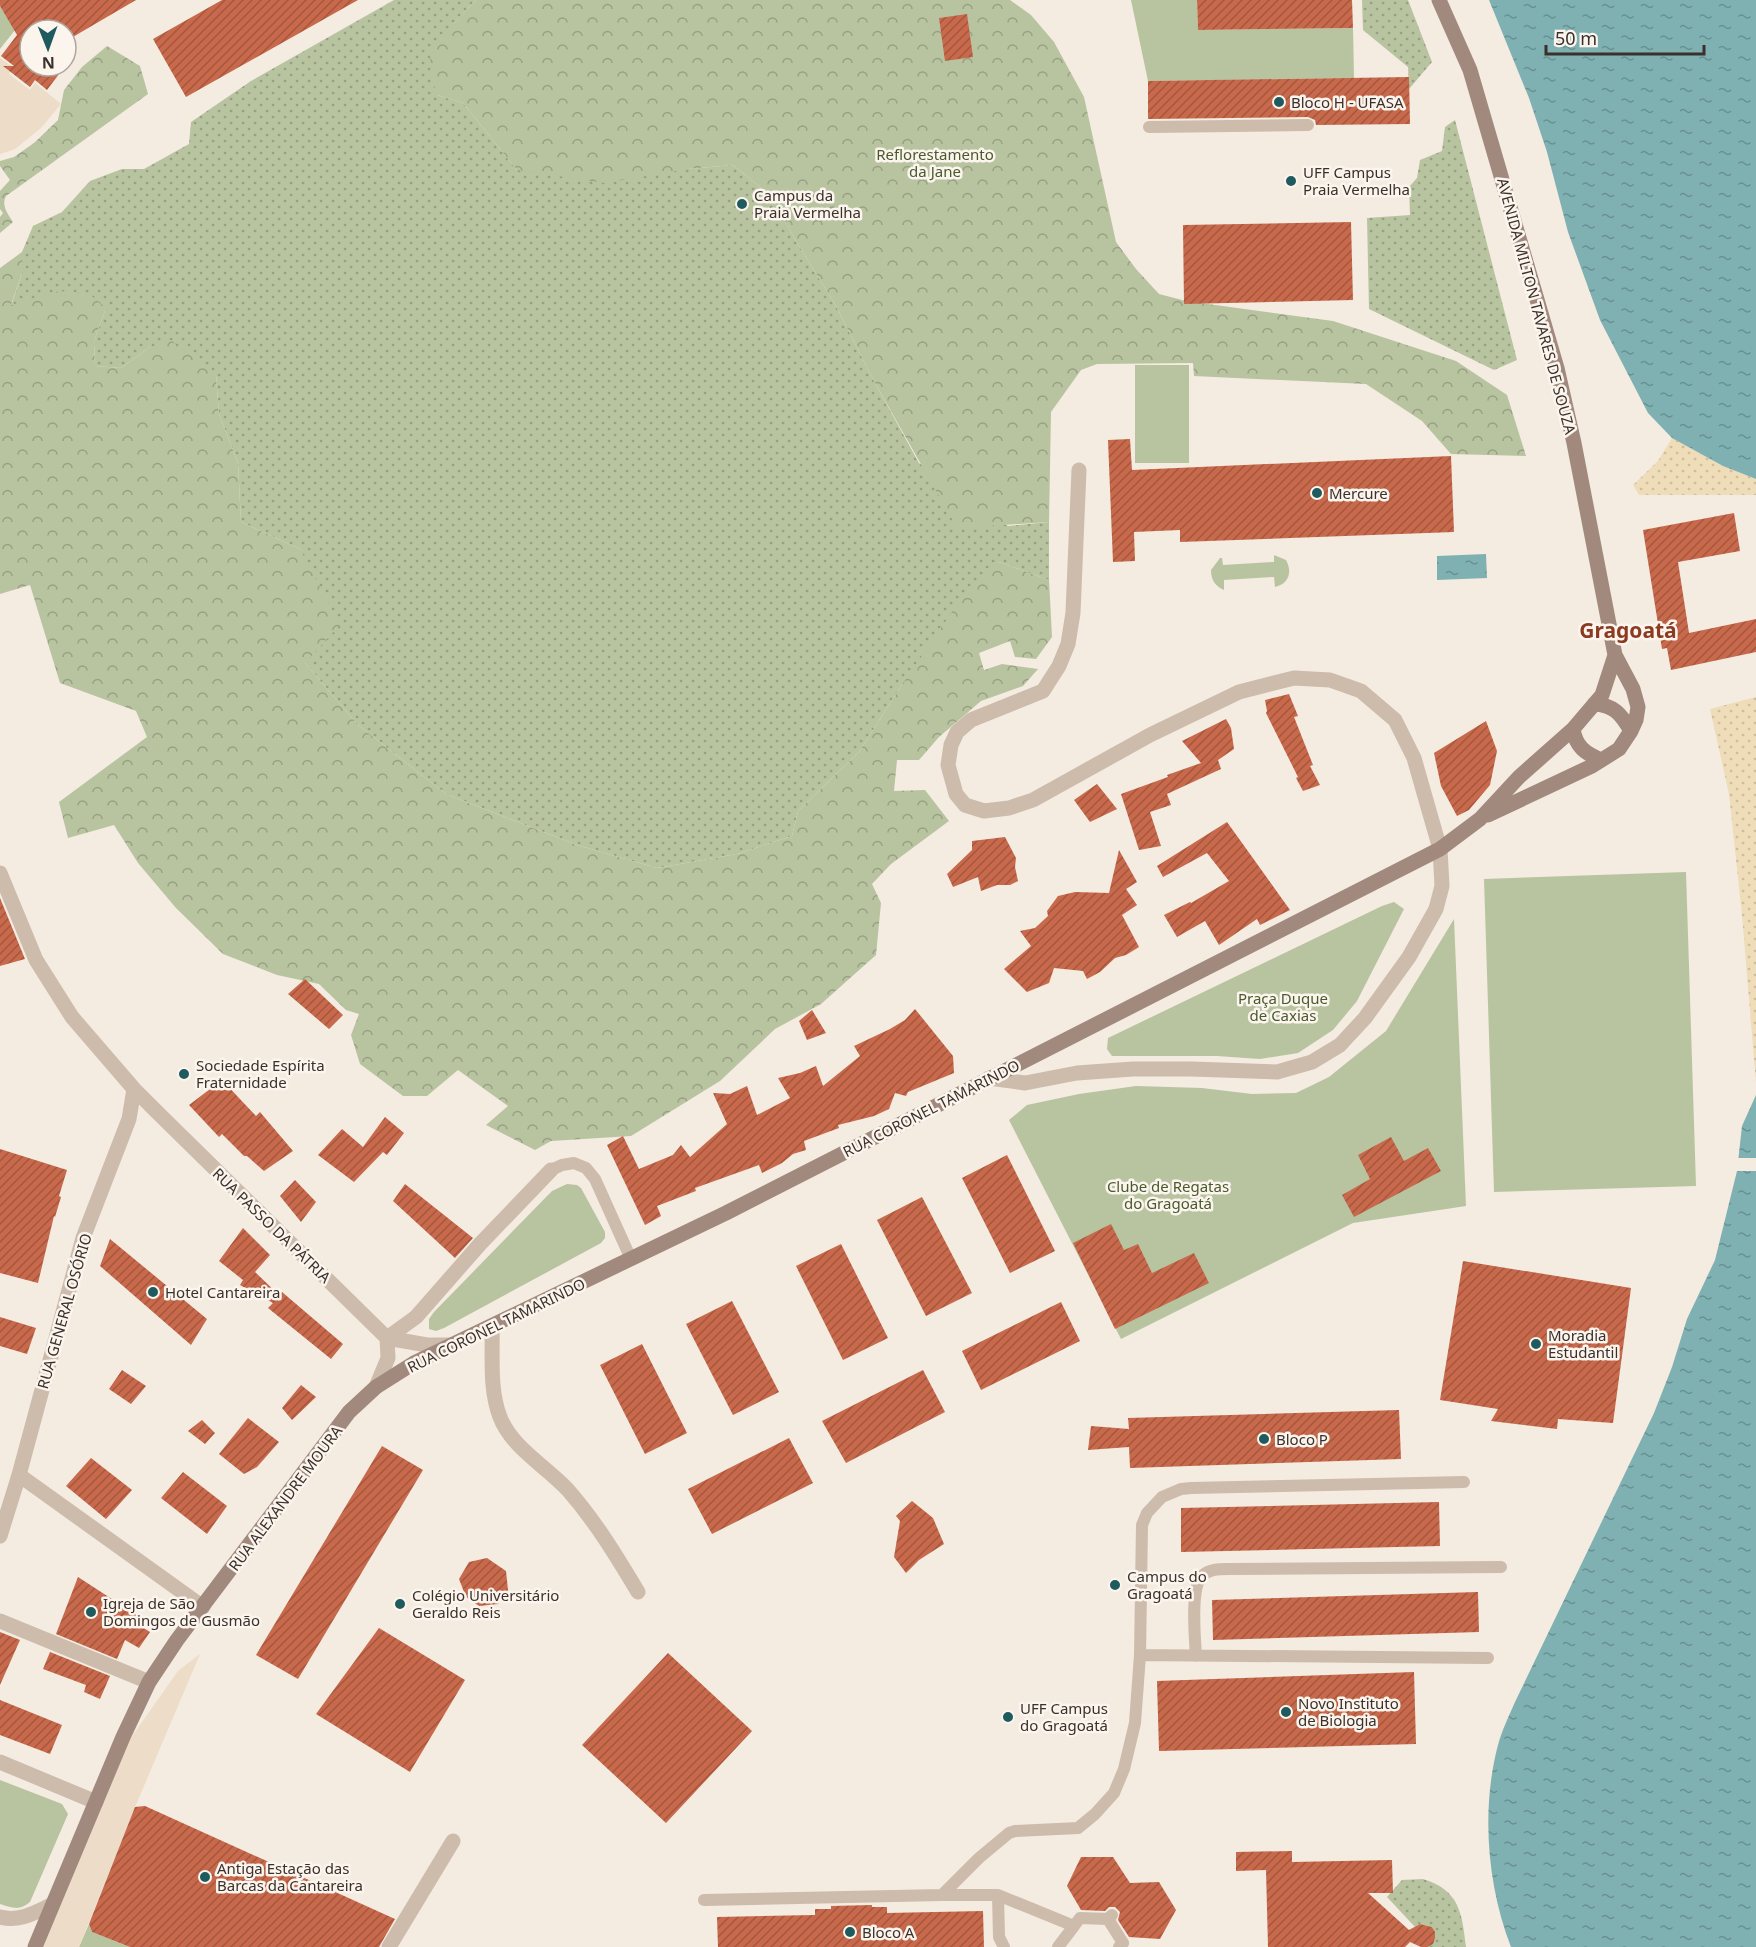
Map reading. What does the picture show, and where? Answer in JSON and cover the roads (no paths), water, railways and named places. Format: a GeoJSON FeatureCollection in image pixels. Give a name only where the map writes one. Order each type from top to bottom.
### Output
{"type":"FeatureCollection","features":[{"type":"Feature","properties":{"kind":"main road","name":"AVENIDA MILTON TAVARES DE SOUZA"},"geometry":{"type":"LineString","coordinates":[[1439,0],[1470,70],[1557,368],[1574,443],[1615,655]]}},
{"type":"Feature","properties":{"kind":"main road","name":"RUA CORONEL TAMARINDO"},"geometry":{"type":"LineString","coordinates":[[376,1387],[408,1366],[726,1213],[1440,849],[1480,819],[1519,777],[1573,729],[1602,695],[1615,655]]}},
{"type":"Feature","properties":{"kind":"main road","name":"RUA CORONEL TAMARINDO"},"geometry":{"type":"LineString","coordinates":[[1480,819],[1619,749],[1636,720],[1638,707],[1633,689],[1615,655]]}},
{"type":"Feature","properties":{"kind":"main road"},"geometry":{"type":"LineString","coordinates":[[1594,704],[1605,704],[1616,709],[1631,730]]}},
{"type":"Feature","properties":{"kind":"main road"},"geometry":{"type":"LineString","coordinates":[[1573,729],[1580,749],[1601,760]]}},
{"type":"Feature","properties":{"kind":"main road","name":"RUA ALEXANDRE MOURA"},"geometry":{"type":"LineString","coordinates":[[35,1947],[51,1905],[149,1682],[177,1640],[349,1412],[376,1387]]}},
{"type":"Feature","properties":{"kind":"street"},"geometry":{"type":"LineString","coordinates":[[1149,127],[1308,125]]}},
{"type":"Feature","properties":{"kind":"street"},"geometry":{"type":"LineString","coordinates":[[989,1078],[1025,1083],[1077,1073],[1133,1069],[1277,1072],[1312,1062],[1340,1045],[1365,1018],[1409,957],[1436,909],[1442,886],[1440,849],[1414,758],[1395,720],[1361,691],[1330,680],[1294,678],[1239,692],[1150,735],[1033,800],[1009,808],[984,811],[965,805],[956,794],[948,765],[951,745],[957,732],[971,720],[1044,691],[1059,666],[1068,644],[1073,613],[1079,470]]}},
{"type":"Feature","properties":{"kind":"street","name":"RUA PASSO DA PÁTRIA"},"geometry":{"type":"LineString","coordinates":[[0,873],[36,960],[72,1017],[134,1089],[387,1338]]}},
{"type":"Feature","properties":{"kind":"street","name":"RUA GENERAL OSÓRIO"},"geometry":{"type":"LineString","coordinates":[[0,1536],[19,1475],[83,1238],[129,1119],[134,1089]]}},
{"type":"Feature","properties":{"kind":"street"},"geometry":{"type":"LineString","coordinates":[[129,1119],[157,1112]]}},
{"type":"Feature","properties":{"kind":"street"},"geometry":{"type":"LineString","coordinates":[[387,1338],[416,1317],[480,1244],[551,1170],[562,1165],[574,1163],[586,1168],[595,1179],[631,1259]]}},
{"type":"Feature","properties":{"kind":"street"},"geometry":{"type":"LineString","coordinates":[[492,1326],[495,1398],[500,1419],[519,1445],[568,1490],[608,1540],[638,1593]]}},
{"type":"Feature","properties":{"kind":"street"},"geometry":{"type":"LineString","coordinates":[[387,1338],[427,1345],[452,1345]]}},
{"type":"Feature","properties":{"kind":"street"},"geometry":{"type":"LineString","coordinates":[[376,1387],[388,1358],[387,1338]]}},
{"type":"Feature","properties":{"kind":"street"},"geometry":{"type":"LineString","coordinates":[[19,1475],[203,1607]]}},
{"type":"Feature","properties":{"kind":"street"},"geometry":{"type":"LineString","coordinates":[[942,1895],[979,1858],[1009,1833],[1078,1828],[1103,1807],[1114,1793],[1124,1769],[1135,1723],[1140,1655],[1142,1525],[1154,1503],[1171,1492],[1191,1488],[1464,1482]]}},
{"type":"Feature","properties":{"kind":"street"},"geometry":{"type":"LineString","coordinates":[[1196,1656],[1196,1589],[1202,1576],[1208,1571],[1222,1569],[1502,1567]]}},
{"type":"Feature","properties":{"kind":"street"},"geometry":{"type":"LineString","coordinates":[[0,1621],[149,1682]]}},
{"type":"Feature","properties":{"kind":"street"},"geometry":{"type":"LineString","coordinates":[[1140,1655],[1488,1658]]}},
{"type":"Feature","properties":{"kind":"street"},"geometry":{"type":"LineString","coordinates":[[0,1762],[96,1802]]}},
{"type":"Feature","properties":{"kind":"street"},"geometry":{"type":"LineString","coordinates":[[389,1947],[453,1841]]}},
{"type":"Feature","properties":{"kind":"street"},"geometry":{"type":"LineString","coordinates":[[998,1895],[999,1936],[1004,1947]]}},
{"type":"Feature","properties":{"kind":"street"},"geometry":{"type":"LineString","coordinates":[[704,1900],[998,1895],[1074,1926]]}},
{"type":"Feature","properties":{"kind":"street"},"geometry":{"type":"LineString","coordinates":[[0,1917],[10,1920],[22,1918],[51,1905]]}},
{"type":"Feature","properties":{"kind":"street"},"geometry":{"type":"LineString","coordinates":[[1058,1947],[1080,1918],[1110,1917],[1123,1943],[1119,1947]]}},
{"type":"Feature","properties":{"kind":"water"},"geometry":{"type":"Polygon","coordinates":[[[1489,0],[1756,0],[1756,479],[1723,466],[1672,438],[1648,413],[1600,320],[1568,232],[1547,152],[1529,98],[1489,0]]]}},
{"type":"Feature","properties":{"kind":"water"},"geometry":{"type":"Polygon","coordinates":[[[1486,554],[1487,578],[1437,580],[1437,556],[1486,554]]]}},
{"type":"Feature","properties":{"kind":"water"},"geometry":{"type":"Polygon","coordinates":[[[1756,1095],[1756,1947],[1511,1947],[1496,1898],[1489,1847],[1489,1795],[1498,1745],[1515,1702],[1654,1413],[1687,1319],[1715,1260],[1737,1171],[1742,1126],[1756,1095]]]}},
{"type":"Feature","properties":{"kind":"place","name":"Bloco H - UFASA"},"geometry":{"type":"Point","coordinates":[1279,102]}},
{"type":"Feature","properties":{"kind":"place","name":"UFF Campus Praia Vermelha"},"geometry":{"type":"Point","coordinates":[1291,181]}},
{"type":"Feature","properties":{"kind":"place","name":"Campus da Praia Vermelha"},"geometry":{"type":"Point","coordinates":[742,204]}},
{"type":"Feature","properties":{"kind":"place","name":"Mercure"},"geometry":{"type":"Point","coordinates":[1317,493]}},
{"type":"Feature","properties":{"kind":"place","name":"Sociedade Espírita Fraternidade"},"geometry":{"type":"Point","coordinates":[184,1074]}},
{"type":"Feature","properties":{"kind":"place","name":"Hotel Cantareira"},"geometry":{"type":"Point","coordinates":[153,1292]}},
{"type":"Feature","properties":{"kind":"place","name":"Moradia Estudantil"},"geometry":{"type":"Point","coordinates":[1536,1344]}},
{"type":"Feature","properties":{"kind":"place","name":"Bloco P"},"geometry":{"type":"Point","coordinates":[1264,1439]}},
{"type":"Feature","properties":{"kind":"place","name":"Campus do Gragoatá"},"geometry":{"type":"Point","coordinates":[1115,1585]}},
{"type":"Feature","properties":{"kind":"place","name":"Colégio Universitário Geraldo Reis"},"geometry":{"type":"Point","coordinates":[400,1604]}},
{"type":"Feature","properties":{"kind":"place","name":"Igreja de São Domingos de Gusmão"},"geometry":{"type":"Point","coordinates":[91,1612]}},
{"type":"Feature","properties":{"kind":"place","name":"Novo Instituto de Biologia"},"geometry":{"type":"Point","coordinates":[1286,1712]}},
{"type":"Feature","properties":{"kind":"place","name":"UFF Campus do Gragoatá"},"geometry":{"type":"Point","coordinates":[1008,1717]}},
{"type":"Feature","properties":{"kind":"place","name":"Antiga Estação das Barcas da Cantareira"},"geometry":{"type":"Point","coordinates":[205,1877]}},
{"type":"Feature","properties":{"kind":"place","name":"Bloco A"},"geometry":{"type":"Point","coordinates":[850,1932]}},
{"type":"Feature","properties":{"kind":"district","name":"Gragoatá"},"geometry":{"type":"Point","coordinates":[1628,630]}},
{"type":"Feature","properties":{"kind":"park label","name":"Reflorestamento da Jane"},"geometry":{"type":"Point","coordinates":[935,162]}},
{"type":"Feature","properties":{"kind":"park label","name":"Praça Duque de Caxias"},"geometry":{"type":"Point","coordinates":[1283,1006]}},
{"type":"Feature","properties":{"kind":"park label","name":"Clube de Regatas do Gragoatá"},"geometry":{"type":"Point","coordinates":[1168,1194]}}]}
